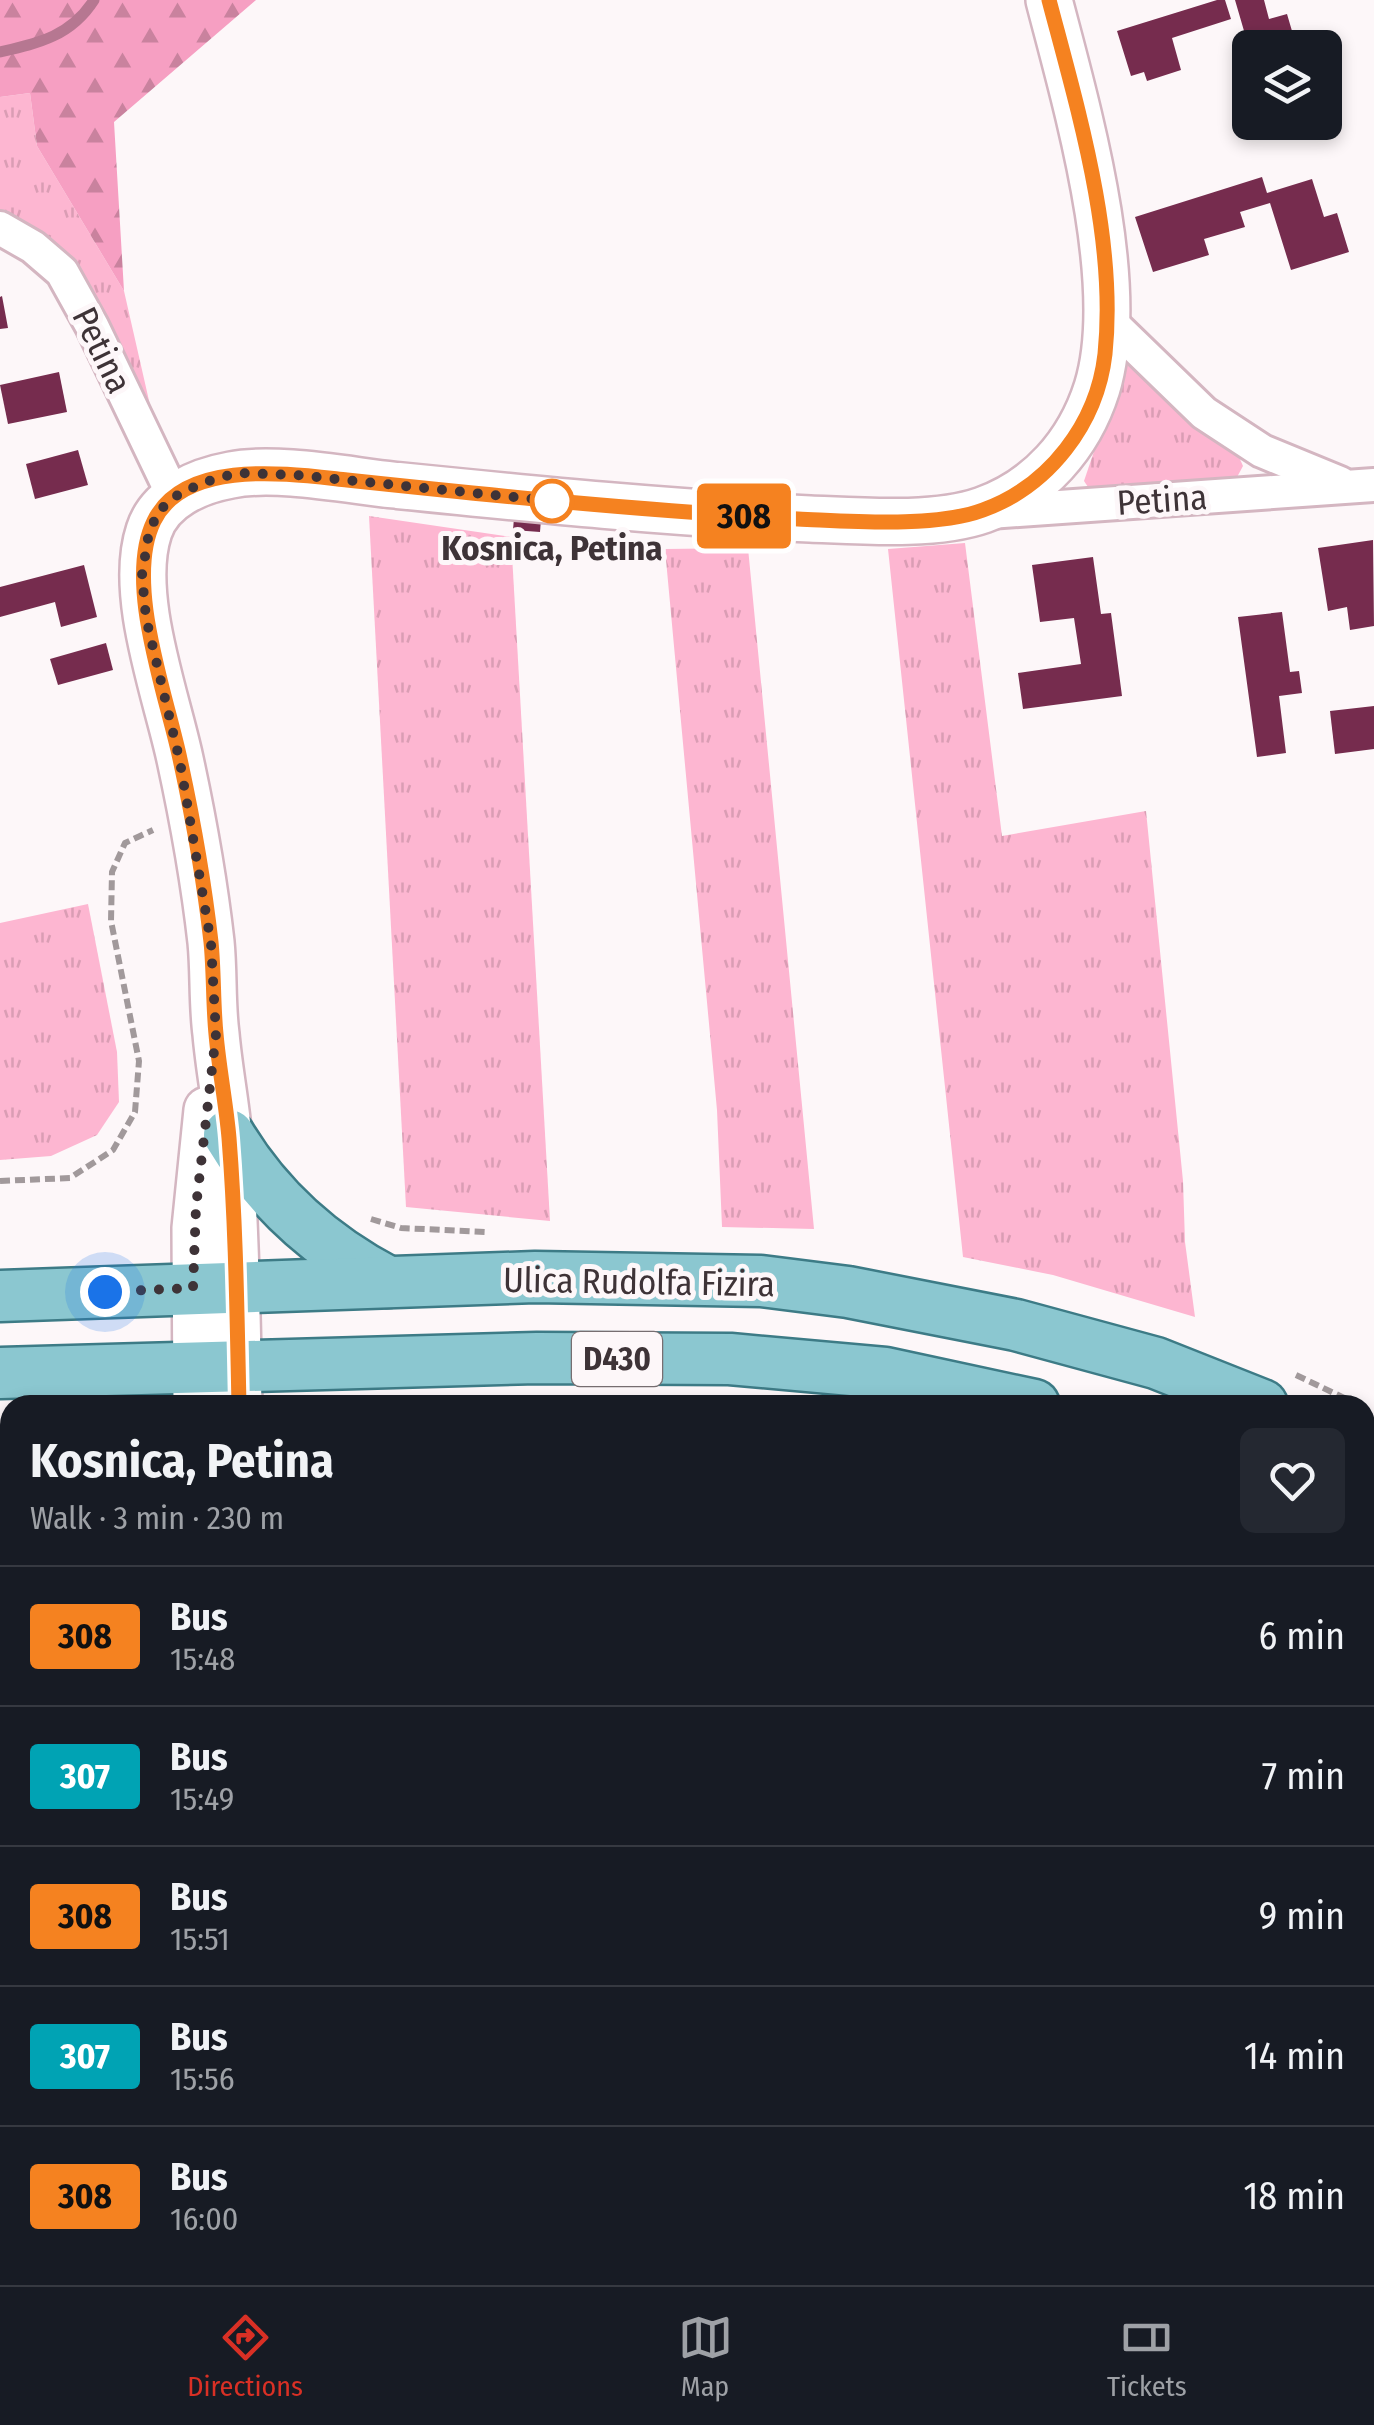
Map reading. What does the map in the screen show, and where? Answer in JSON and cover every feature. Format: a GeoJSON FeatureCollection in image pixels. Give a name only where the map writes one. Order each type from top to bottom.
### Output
{"type":"FeatureCollection","features":[{"type":"Feature","properties":{"kind":"main road"},"geometry":{"type":"LineString","coordinates":[[229,1135],[269,1194],[323,1243],[388,1282]]}},
{"type":"Feature","properties":{"kind":"main road","name":"Ulica Rudolfa Fizira"},"geometry":{"type":"LineString","coordinates":[[0,1296],[535,1277],[742,1281],[848,1292],[1016,1325],[1156,1363],[1237,1395]]}},
{"type":"Feature","properties":{"kind":"main road","name":"D430"},"geometry":{"type":"LineString","coordinates":[[16,1373],[217,1386],[537,1358],[730,1360],[884,1373],[987,1395]]}},
{"type":"Feature","properties":{"kind":"main road"},"geometry":{"type":"LineString","coordinates":[[16,1373],[68,1395]]}},
{"type":"Feature","properties":{"kind":"street","name":"Petina"},"geometry":{"type":"LineString","coordinates":[[975,513],[1034,485],[1078,432],[1100,374],[1106,318],[1098,215],[1049,0]]}},
{"type":"Feature","properties":{"kind":"street","name":"Petina"},"geometry":{"type":"LineString","coordinates":[[0,228],[33,247],[62,272],[174,497],[202,483],[237,473],[296,475],[524,499],[849,521],[908,520],[1362,486]]}},
{"type":"Feature","properties":{"kind":"street","name":"Petina"},"geometry":{"type":"LineString","coordinates":[[1106,318],[1204,413],[1262,451],[1362,486]]}},
{"type":"Feature","properties":{"kind":"street"},"geometry":{"type":"LineString","coordinates":[[174,497],[159,511],[149,532],[142,575],[146,618],[191,814],[211,943],[216,1034],[229,1135],[215,1288],[217,1386]]}},
{"type":"Feature","properties":{"kind":"street"},"geometry":{"type":"LineString","coordinates":[[215,1288],[196,1207],[216,1034]]}},
{"type":"Feature","properties":{"kind":"path"},"geometry":{"type":"LineString","coordinates":[[0,1182],[70,1178],[113,1150],[135,1112],[139,1061],[110,921],[112,872],[125,842],[191,814]]}},
{"type":"Feature","properties":{"kind":"green space"},"geometry":{"type":"Polygon","coordinates":[[[0,0],[256,0],[114,122],[124,291],[37,146],[30,93],[0,97],[0,0]]]}},
{"type":"Feature","properties":{"kind":"green space"},"geometry":{"type":"Polygon","coordinates":[[[30,93],[37,146],[124,291],[150,405],[108,319],[76,268],[0,213],[0,97],[30,93]]]}},
{"type":"Feature","properties":{"kind":"green space"},"geometry":{"type":"Polygon","coordinates":[[[1126,357],[1239,457],[1243,466],[1236,479],[1088,487],[1084,481],[1126,357]]]}},
{"type":"Feature","properties":{"kind":"green space"},"geometry":{"type":"Polygon","coordinates":[[[369,516],[511,537],[550,1221],[406,1207],[369,516]]]}},
{"type":"Feature","properties":{"kind":"green space"},"geometry":{"type":"Polygon","coordinates":[[[965,543],[1002,836],[1146,811],[1195,1317],[1053,1275],[963,1257],[888,549],[965,543]]]}},
{"type":"Feature","properties":{"kind":"green space"},"geometry":{"type":"Polygon","coordinates":[[[748,548],[814,1229],[722,1227],[717,1110],[665,549],[748,548]]]}},
{"type":"Feature","properties":{"kind":"green space"},"geometry":{"type":"Polygon","coordinates":[[[88,904],[117,1052],[119,1102],[97,1135],[51,1156],[0,1160],[0,923],[88,904]]]}},
{"type":"Feature","properties":{"kind":"building"},"geometry":{"type":"Polygon","coordinates":[[[1225,0],[1231,19],[1172,38],[1181,70],[1147,81],[1144,72],[1131,76],[1117,31],[1225,0]]]}},
{"type":"Feature","properties":{"kind":"building"},"geometry":{"type":"Polygon","coordinates":[[[1235,0],[1264,0],[1269,19],[1287,14],[1292,30],[1244,30],[1235,0]]]}},
{"type":"Feature","properties":{"kind":"building"},"geometry":{"type":"Polygon","coordinates":[[[1262,177],[1267,193],[1312,179],[1324,217],[1337,213],[1349,252],[1291,270],[1270,203],[1240,212],[1245,227],[1204,239],[1209,255],[1153,272],[1135,217],[1262,177]]]}},
{"type":"Feature","properties":{"kind":"building"},"geometry":{"type":"Polygon","coordinates":[[[0,297],[8,328],[0,329],[0,297]]]}},
{"type":"Feature","properties":{"kind":"building"},"geometry":{"type":"Polygon","coordinates":[[[59,372],[67,412],[8,424],[0,385],[59,372]]]}},
{"type":"Feature","properties":{"kind":"building"},"geometry":{"type":"Polygon","coordinates":[[[78,450],[88,485],[35,499],[26,464],[78,450]]]}},
{"type":"Feature","properties":{"kind":"building"},"geometry":{"type":"Polygon","coordinates":[[[514,518],[541,519],[540,532],[513,530],[514,518]]]}},
{"type":"Feature","properties":{"kind":"building"},"geometry":{"type":"Polygon","coordinates":[[[1373,540],[1374,626],[1350,630],[1347,607],[1328,611],[1318,548],[1373,540]]]}},
{"type":"Feature","properties":{"kind":"building"},"geometry":{"type":"Polygon","coordinates":[[[1093,557],[1101,614],[1111,613],[1122,696],[1023,709],[1018,673],[1081,664],[1074,618],[1040,622],[1032,565],[1093,557]]]}},
{"type":"Feature","properties":{"kind":"building"},"geometry":{"type":"Polygon","coordinates":[[[84,565],[97,617],[61,627],[55,602],[0,617],[0,587],[84,565]]]}},
{"type":"Feature","properties":{"kind":"building"},"geometry":{"type":"Polygon","coordinates":[[[1282,612],[1290,672],[1299,671],[1302,693],[1279,696],[1286,753],[1257,757],[1238,617],[1282,612]]]}},
{"type":"Feature","properties":{"kind":"building"},"geometry":{"type":"Polygon","coordinates":[[[106,643],[113,670],[58,685],[50,659],[106,643]]]}},
{"type":"Feature","properties":{"kind":"building"},"geometry":{"type":"Polygon","coordinates":[[[1374,706],[1374,749],[1335,754],[1330,711],[1374,706]]]}},
{"type":"Feature","properties":{"kind":"waterway"},"geometry":{"type":"LineString","coordinates":[[0,52],[64,30],[94,0]]}},
{"type":"Feature","properties":{"kind":"bus line","name":"308"},"geometry":{"type":"LineString","coordinates":[[239,1395],[235,1230],[211,943],[197,847],[146,618],[142,575],[149,532],[159,511],[174,497],[202,483],[237,473],[296,475],[524,499],[849,521],[942,518],[975,513],[1009,500],[1034,485],[1078,432],[1096,391],[1104,357],[1104,262],[1098,215],[1049,0]]}},
{"type":"Feature","properties":{"kind":"place","name":"Kosnica, Petina"},"geometry":{"type":"Point","coordinates":[552,501]}},
{"type":"Feature","properties":{"kind":"route"},"geometry":{"type":"LineString","coordinates":[[105,1292],[193,1288],[196,1207],[216,1034],[211,943],[197,847],[146,618],[142,575],[149,532],[159,511],[174,497],[202,483],[237,473],[296,475],[563,502],[552,501]]}}]}
